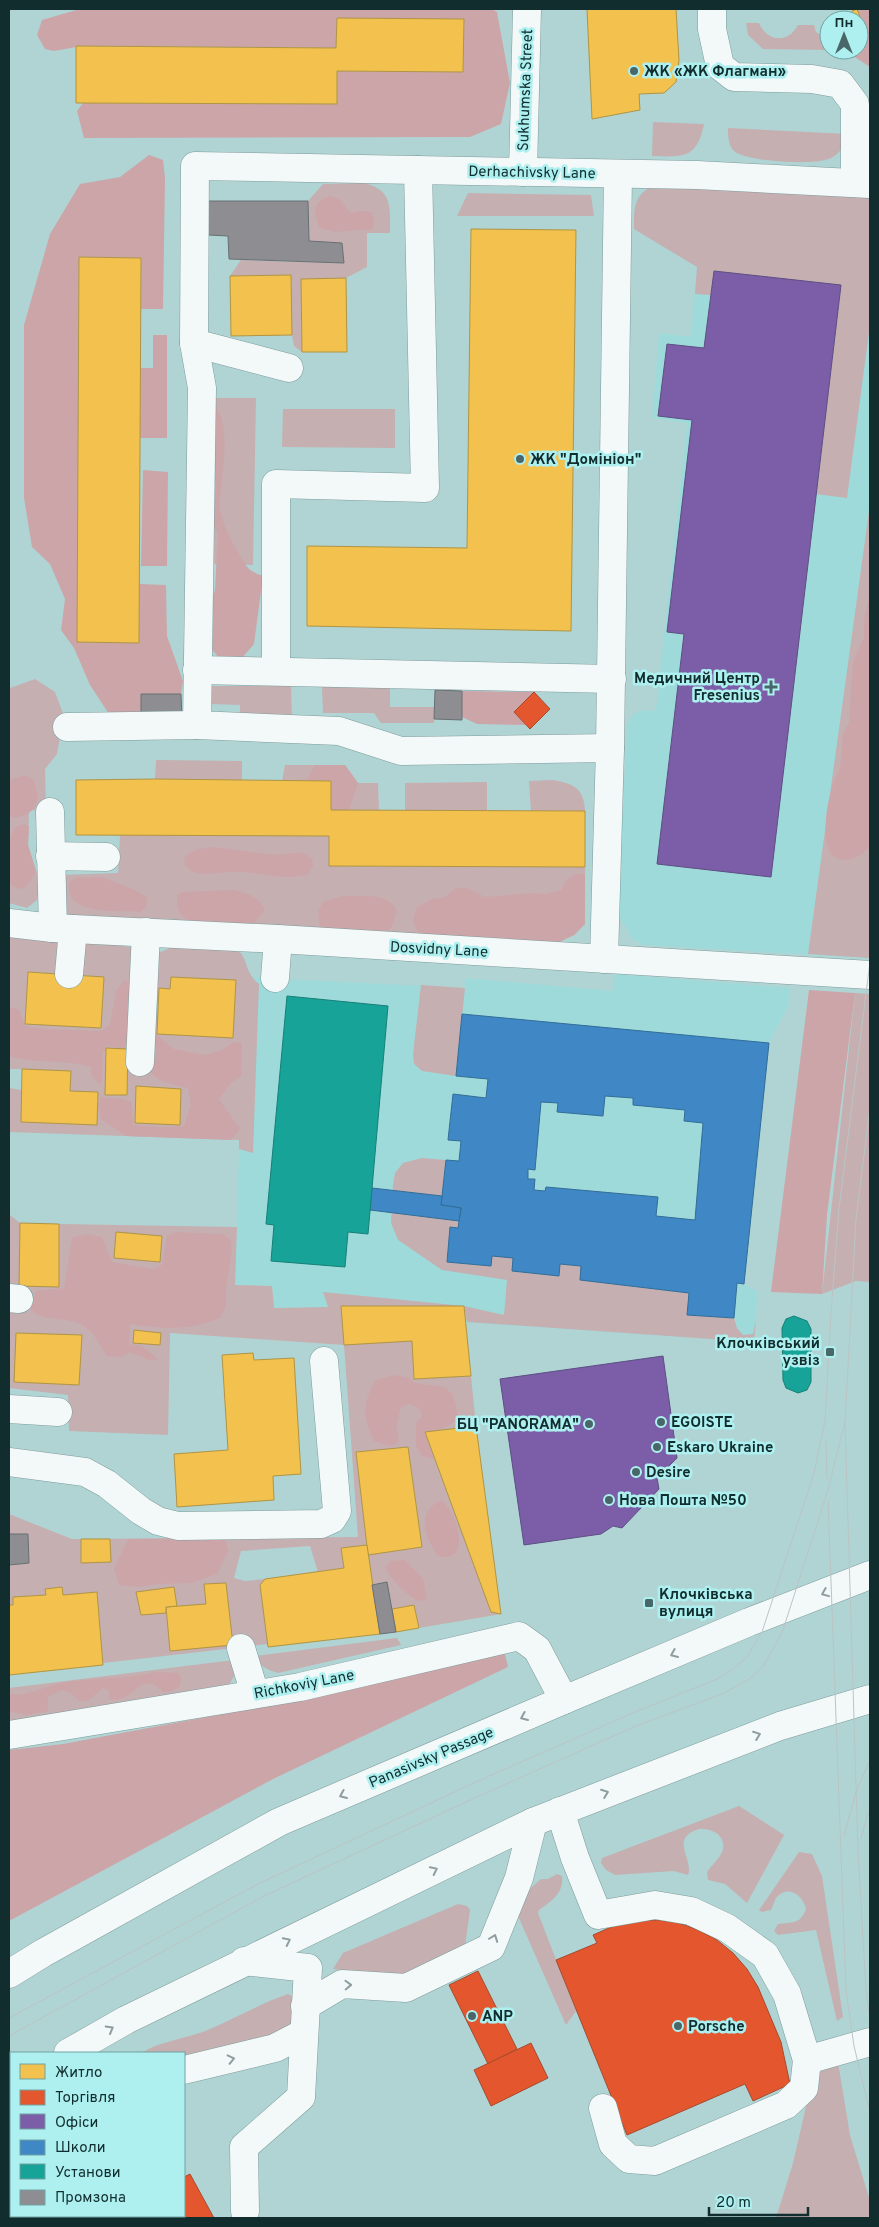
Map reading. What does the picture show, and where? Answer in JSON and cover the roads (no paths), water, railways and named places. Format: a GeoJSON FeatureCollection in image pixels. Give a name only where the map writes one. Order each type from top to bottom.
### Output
{"type":"FeatureCollection","features":[{"type":"Feature","properties":{"kind":"street","name":"Sukhumska Street"},"geometry":{"type":"LineString","coordinates":[[523,172],[528,9]]}},
{"type":"Feature","properties":{"kind":"street"},"geometry":{"type":"LineString","coordinates":[[712,9],[712,29],[720,66],[734,77],[812,79],[840,84],[855,104],[863,183]]}},
{"type":"Feature","properties":{"kind":"street","name":"Derhachivsky Lane"},"geometry":{"type":"LineString","coordinates":[[194,343],[194,166],[618,174],[863,183]]}},
{"type":"Feature","properties":{"kind":"street"},"geometry":{"type":"LineString","coordinates":[[276,671],[276,484],[425,488],[418,170]]}},
{"type":"Feature","properties":{"kind":"street"},"geometry":{"type":"LineString","coordinates":[[604,959],[612,678],[618,174]]}},
{"type":"Feature","properties":{"kind":"street"},"geometry":{"type":"LineString","coordinates":[[197,725],[202,388],[194,343],[289,368]]}},
{"type":"Feature","properties":{"kind":"street"},"geometry":{"type":"LineString","coordinates":[[197,670],[612,678]]}},
{"type":"Feature","properties":{"kind":"street"},"geometry":{"type":"LineString","coordinates":[[68,727],[197,725],[339,731],[401,751],[610,748]]}},
{"type":"Feature","properties":{"kind":"street"},"geometry":{"type":"LineString","coordinates":[[50,812],[50,856],[69,974]]}},
{"type":"Feature","properties":{"kind":"street"},"geometry":{"type":"LineString","coordinates":[[50,856],[106,857]]}},
{"type":"Feature","properties":{"kind":"street","name":"Dosvidny Lane"},"geometry":{"type":"LineString","coordinates":[[9,923],[63,929],[278,939],[870,975]]}},
{"type":"Feature","properties":{"kind":"street"},"geometry":{"type":"LineString","coordinates":[[140,1062],[146,932]]}},
{"type":"Feature","properties":{"kind":"street"},"geometry":{"type":"LineString","coordinates":[[275,978],[278,939]]}},
{"type":"Feature","properties":{"kind":"street"},"geometry":{"type":"LineString","coordinates":[[9,1462],[86,1472],[107,1484],[141,1511],[158,1521],[178,1526],[321,1524],[332,1519],[337,1511],[324,1361]]}},
{"type":"Feature","properties":{"kind":"street"},"geometry":{"type":"LineString","coordinates":[[9,1409],[58,1412]]}},
{"type":"Feature","properties":{"kind":"street","name":"Panasivsky Passage"},"geometry":{"type":"LineString","coordinates":[[9,1974],[42,1953],[279,1822],[749,1622],[870,1575]]}},
{"type":"Feature","properties":{"kind":"street","name":"Richkoviy Lane"},"geometry":{"type":"LineString","coordinates":[[9,1736],[300,1687],[519,1636],[536,1649],[564,1700]]}},
{"type":"Feature","properties":{"kind":"street"},"geometry":{"type":"LineString","coordinates":[[241,1648],[255,1694]]}},
{"type":"Feature","properties":{"kind":"street"},"geometry":{"type":"LineString","coordinates":[[70,2052],[126,2020],[533,1822],[780,1726],[870,1698]]}},
{"type":"Feature","properties":{"kind":"street"},"geometry":{"type":"LineString","coordinates":[[560,1811],[575,1858],[598,1915],[655,1905],[691,1911],[726,1928],[765,1955],[787,1994],[807,2060],[804,2088],[786,2105],[655,2161],[629,2159],[613,2144],[603,2108]]}},
{"type":"Feature","properties":{"kind":"street"},"geometry":{"type":"LineString","coordinates":[[305,2006],[342,1984],[406,1988],[491,1947],[519,1878],[533,1822]]}},
{"type":"Feature","properties":{"kind":"street"},"geometry":{"type":"LineString","coordinates":[[244,1962],[308,1968],[302,2097],[244,2147],[245,2211]]}},
{"type":"Feature","properties":{"kind":"street"},"geometry":{"type":"LineString","coordinates":[[185,2070],[276,2048],[304,2033]]}},
{"type":"Feature","properties":{"kind":"street"},"geometry":{"type":"LineString","coordinates":[[807,2060],[870,2042]]}},
{"type":"Feature","properties":{"kind":"tram line"},"geometry":{"type":"LineString","coordinates":[[9,2018],[258,1884],[478,1781],[635,1712],[717,1679],[747,1657],[762,1632],[814,1473],[825,1421],[839,1209],[870,962]]}},
{"type":"Feature","properties":{"kind":"tram line"},"geometry":{"type":"LineString","coordinates":[[870,1107],[856,1219],[845,1422],[858,1851],[866,1990],[870,2020]]}},
{"type":"Feature","properties":{"kind":"tram line"},"geometry":{"type":"LineString","coordinates":[[9,2036],[264,1896],[477,1797],[636,1726],[722,1694],[748,1680],[763,1667],[782,1633],[828,1490],[845,1422]]}},
{"type":"Feature","properties":{"kind":"tram line"},"geometry":{"type":"LineString","coordinates":[[826,1442],[827,1480]]}},
{"type":"Feature","properties":{"kind":"tram line"},"geometry":{"type":"LineString","coordinates":[[828,1500],[846,1990],[854,2046],[870,2112]]}},
{"type":"Feature","properties":{"kind":"tram line"},"geometry":{"type":"LineString","coordinates":[[844,1836],[856,1792],[870,1760]]}},
{"type":"Feature","properties":{"kind":"tram line"},"geometry":{"type":"LineString","coordinates":[[861,1838],[870,1807]]}},
{"type":"Feature","properties":{"kind":"place","name":"ЖК «ЖК Флагман»"},"geometry":{"type":"Point","coordinates":[634,71]}},
{"type":"Feature","properties":{"kind":"place","name":"ЖК \"Домініон\""},"geometry":{"type":"Point","coordinates":[520,459]}},
{"type":"Feature","properties":{"kind":"place","name":"Медичний Центр Fresenius"},"geometry":{"type":"Point","coordinates":[771,687]}},
{"type":"Feature","properties":{"kind":"place","name":"Клочківський узвіз"},"geometry":{"type":"Point","coordinates":[830,1352]}},
{"type":"Feature","properties":{"kind":"place","name":"EGOISTE"},"geometry":{"type":"Point","coordinates":[661,1422]}},
{"type":"Feature","properties":{"kind":"place","name":"БЦ \"PANORAMA\""},"geometry":{"type":"Point","coordinates":[589,1424]}},
{"type":"Feature","properties":{"kind":"place","name":"Eskaro Ukraine"},"geometry":{"type":"Point","coordinates":[657,1447]}},
{"type":"Feature","properties":{"kind":"place","name":"Desire"},"geometry":{"type":"Point","coordinates":[636,1472]}},
{"type":"Feature","properties":{"kind":"place","name":"Нова Пошта №50"},"geometry":{"type":"Point","coordinates":[609,1500]}},
{"type":"Feature","properties":{"kind":"place","name":"Клочківська вулиця"},"geometry":{"type":"Point","coordinates":[649,1603]}},
{"type":"Feature","properties":{"kind":"place","name":"ANP"},"geometry":{"type":"Point","coordinates":[472,2016]}},
{"type":"Feature","properties":{"kind":"place","name":"Porsche"},"geometry":{"type":"Point","coordinates":[678,2026]}}]}
